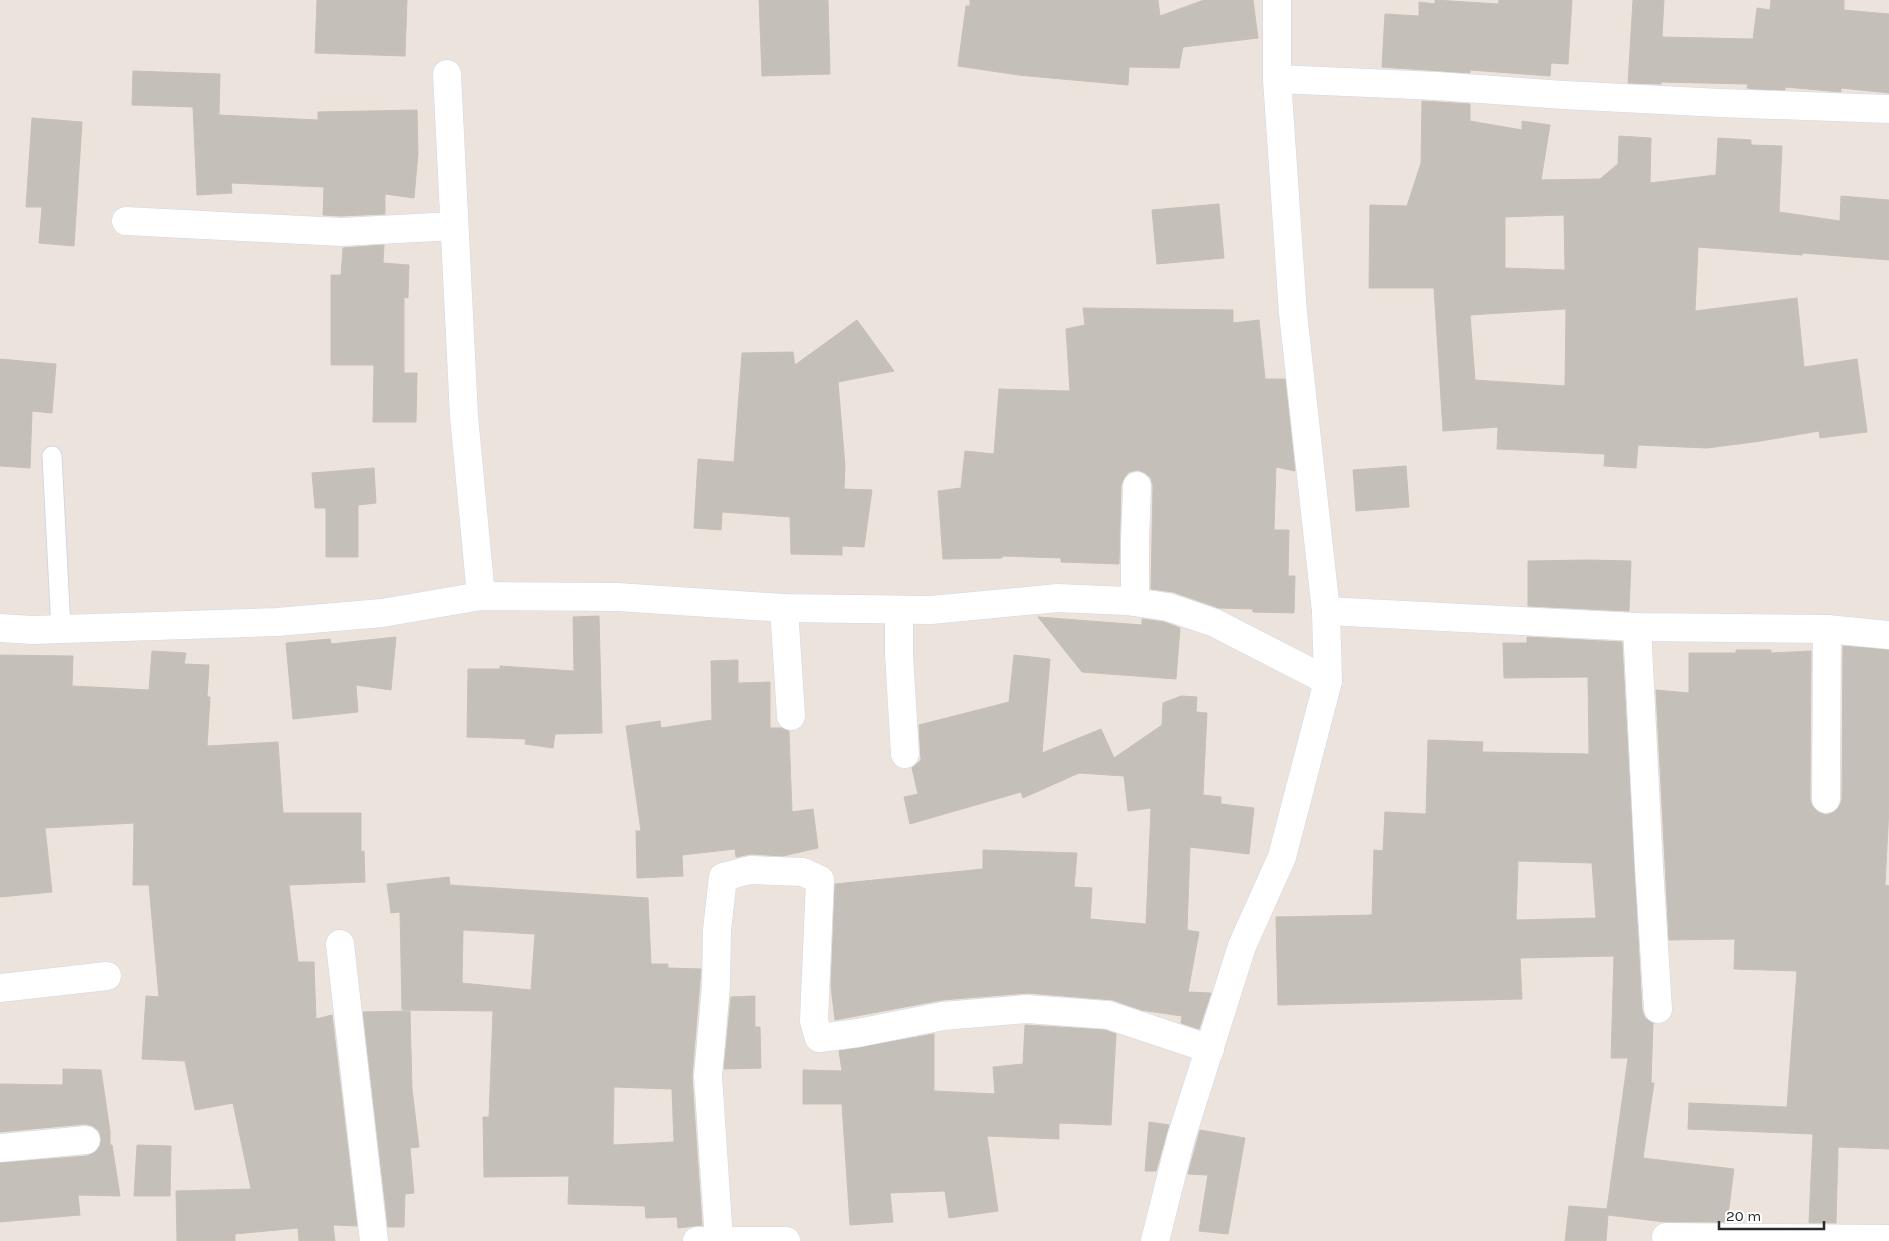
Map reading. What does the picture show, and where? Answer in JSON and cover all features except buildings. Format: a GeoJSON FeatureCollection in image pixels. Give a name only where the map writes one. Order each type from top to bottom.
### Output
{"type":"FeatureCollection","features":[{"type":"Feature","properties":{"kind":"street"},"geometry":{"type":"LineString","coordinates":[[1155,1241],[1181,1138],[1242,946],[1282,857],[1328,681],[1326,611],[1293,314],[1278,79],[1277,0]]}},
{"type":"Feature","properties":{"kind":"street"},"geometry":{"type":"LineString","coordinates":[[447,74],[464,416],[481,596]]}},
{"type":"Feature","properties":{"kind":"street"},"geometry":{"type":"LineString","coordinates":[[1278,79],[1437,86],[1740,104],[1889,109]]}},
{"type":"Feature","properties":{"kind":"street"},"geometry":{"type":"LineString","coordinates":[[126,221],[341,232],[454,226]]}},
{"type":"Feature","properties":{"kind":"street"},"geometry":{"type":"LineString","coordinates":[[1135,602],[1137,486]]}},
{"type":"Feature","properties":{"kind":"street"},"geometry":{"type":"LineString","coordinates":[[0,628],[61,629],[276,622],[382,613],[481,596],[618,597],[784,608],[899,610],[931,610],[1058,598],[1135,602],[1168,606],[1215,623],[1328,681]]}},
{"type":"Feature","properties":{"kind":"street"},"geometry":{"type":"LineString","coordinates":[[784,608],[791,716]]}},
{"type":"Feature","properties":{"kind":"street"},"geometry":{"type":"LineString","coordinates":[[899,610],[899,654],[905,754]]}},
{"type":"Feature","properties":{"kind":"street"},"geometry":{"type":"LineString","coordinates":[[1326,611],[1637,627],[1827,629],[1889,635]]}},
{"type":"Feature","properties":{"kind":"street"},"geometry":{"type":"LineString","coordinates":[[1637,627],[1658,1009]]}},
{"type":"Feature","properties":{"kind":"street"},"geometry":{"type":"LineString","coordinates":[[1826,799],[1827,629]]}},
{"type":"Feature","properties":{"kind":"street"},"geometry":{"type":"LineString","coordinates":[[720,1240],[708,1076],[716,986],[717,930],[723,877],[750,870],[803,872],[820,880],[814,1021],[819,1038],[858,1033],[943,1016],[1026,1009],[1108,1015],[1210,1049]]}},
{"type":"Feature","properties":{"kind":"street"},"geometry":{"type":"LineString","coordinates":[[340,944],[374,1241]]}},
{"type":"Feature","properties":{"kind":"street"},"geometry":{"type":"LineString","coordinates":[[0,988],[107,976]]}},
{"type":"Feature","properties":{"kind":"street"},"geometry":{"type":"LineString","coordinates":[[0,1148],[86,1140]]}},
{"type":"Feature","properties":{"kind":"street"},"geometry":{"type":"LineString","coordinates":[[1666,1237],[1889,1239]]}},
{"type":"Feature","properties":{"kind":"street"},"geometry":{"type":"LineString","coordinates":[[697,1241],[786,1241]]}},
{"type":"Feature","properties":{"kind":"lane"},"geometry":{"type":"LineString","coordinates":[[52,456],[61,629]]}}]}
